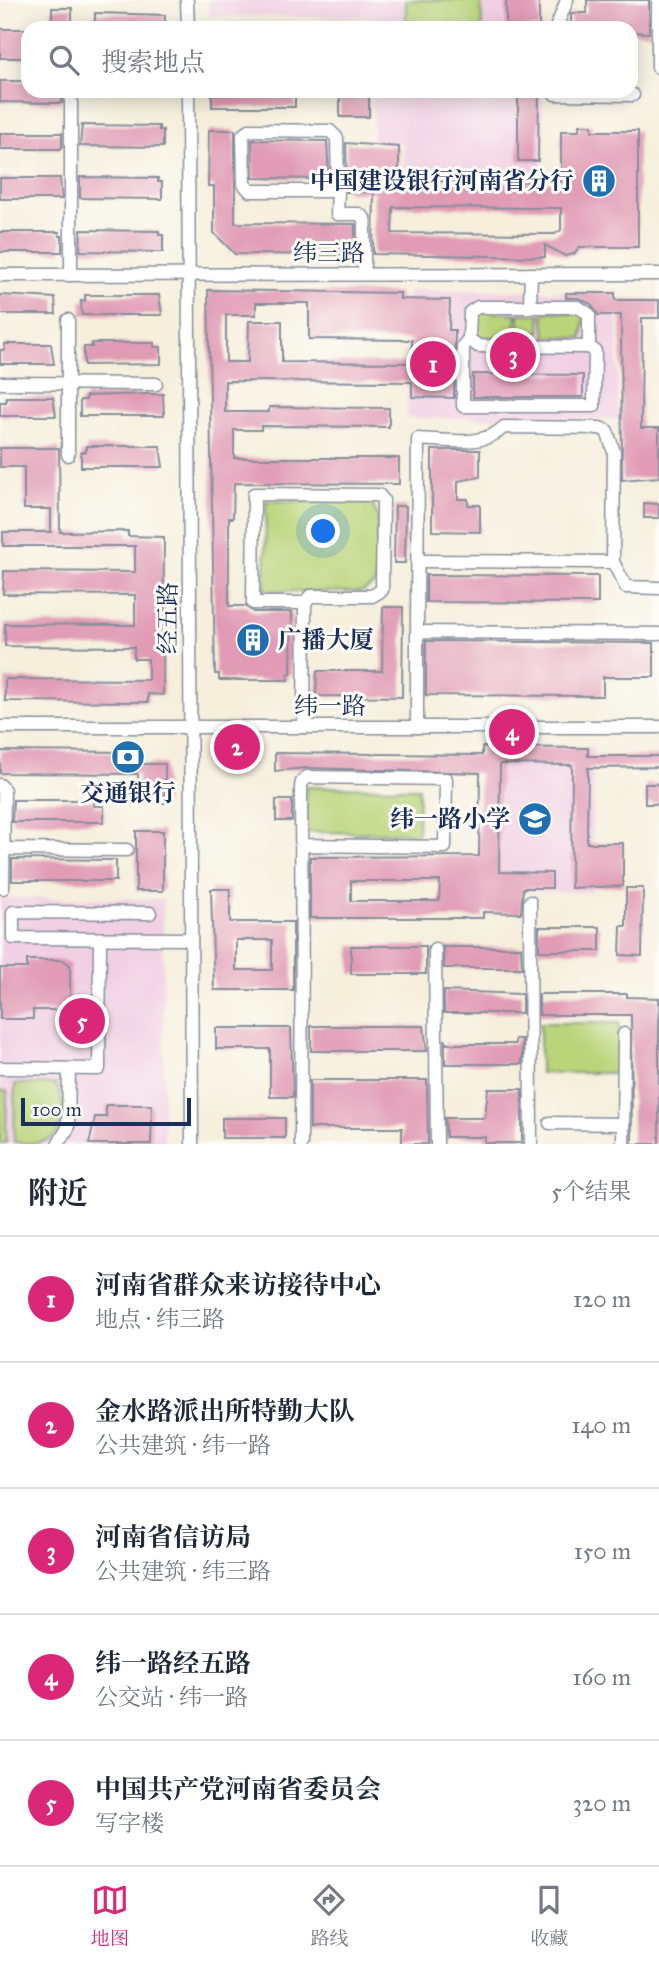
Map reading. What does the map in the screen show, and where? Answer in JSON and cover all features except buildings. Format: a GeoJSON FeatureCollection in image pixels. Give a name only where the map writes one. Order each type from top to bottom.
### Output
{"type":"FeatureCollection","features":[{"type":"Feature","properties":{"kind":"street"},"geometry":{"type":"LineString","coordinates":[[187,0],[188,21]]}},
{"type":"Feature","properties":{"kind":"street"},"geometry":{"type":"LineString","coordinates":[[559,21],[568,0]]}},
{"type":"Feature","properties":{"kind":"street"},"geometry":{"type":"LineString","coordinates":[[658,0],[658,67]]}},
{"type":"Feature","properties":{"kind":"street"},"geometry":{"type":"LineString","coordinates":[[71,98],[71,275]]}},
{"type":"Feature","properties":{"kind":"street","name":"经五路"},"geometry":{"type":"LineString","coordinates":[[188,98],[192,1144]]}},
{"type":"Feature","properties":{"kind":"street"},"geometry":{"type":"LineString","coordinates":[[338,191],[250,191],[244,184],[243,135],[249,130],[330,131],[337,138],[338,191],[338,214],[359,214],[364,218],[365,274]]}},
{"type":"Feature","properties":{"kind":"street"},"geometry":{"type":"LineString","coordinates":[[530,274],[530,307]]}},
{"type":"Feature","properties":{"kind":"street","name":"纬三路"},"geometry":{"type":"LineString","coordinates":[[0,275],[659,274]]}},
{"type":"Feature","properties":{"kind":"street"},"geometry":{"type":"LineString","coordinates":[[469,339],[478,346],[589,347],[595,351],[594,406],[463,406],[463,346],[469,339],[470,312],[478,307],[578,307],[589,314],[589,347]]}},
{"type":"Feature","properties":{"kind":"street"},"geometry":{"type":"LineString","coordinates":[[68,320],[68,455]]}},
{"type":"Feature","properties":{"kind":"street"},"geometry":{"type":"LineString","coordinates":[[0,383],[156,384]]}},
{"type":"Feature","properties":{"kind":"street"},"geometry":{"type":"LineString","coordinates":[[417,727],[418,439],[482,440],[493,438],[504,427],[600,428],[607,431],[614,452],[613,562],[626,587],[659,588]]}},
{"type":"Feature","properties":{"kind":"street"},"geometry":{"type":"LineString","coordinates":[[304,727],[305,603],[310,596],[372,596],[382,590],[383,500],[379,495],[254,494],[253,603],[305,603]]}},
{"type":"Feature","properties":{"kind":"street"},"geometry":{"type":"LineString","coordinates":[[418,561],[613,562]]}},
{"type":"Feature","properties":{"kind":"street"},"geometry":{"type":"LineString","coordinates":[[417,632],[659,634]]}},
{"type":"Feature","properties":{"kind":"street","name":"纬一路"},"geometry":{"type":"LineString","coordinates":[[0,727],[659,727]]}},
{"type":"Feature","properties":{"kind":"street"},"geometry":{"type":"LineString","coordinates":[[301,1144],[302,787],[307,777],[446,779],[445,847],[302,845]]}},
{"type":"Feature","properties":{"kind":"street"},"geometry":{"type":"LineString","coordinates":[[1,788],[3,888]]}},
{"type":"Feature","properties":{"kind":"street"},"geometry":{"type":"LineString","coordinates":[[2,849],[127,850]]}},
{"type":"Feature","properties":{"kind":"street"},"geometry":{"type":"LineString","coordinates":[[530,902],[531,1144]]}},
{"type":"Feature","properties":{"kind":"street"},"geometry":{"type":"LineString","coordinates":[[150,913],[13,912],[13,938],[191,939]]}},
{"type":"Feature","properties":{"kind":"street"},"geometry":{"type":"LineString","coordinates":[[0,1068],[99,1069],[100,939]]}},
{"type":"Feature","properties":{"kind":"street"},"geometry":{"type":"LineString","coordinates":[[435,949],[437,1144]]}},
{"type":"Feature","properties":{"kind":"street"},"geometry":{"type":"LineString","coordinates":[[623,1144],[624,1034]]}},
{"type":"Feature","properties":{"kind":"street"},"geometry":{"type":"LineString","coordinates":[[58,1144],[68,1128],[69,1069]]}},
{"type":"Feature","properties":{"kind":"street"},"geometry":{"type":"LineString","coordinates":[[550,1123],[623,1124]]}},
{"type":"Feature","properties":{"kind":"shaded area"},"geometry":{"type":"Polygon","coordinates":[[[209,0],[543,0],[543,21],[373,21],[373,17],[209,16],[209,0]]]}},
{"type":"Feature","properties":{"kind":"shaded area"},"geometry":{"type":"Polygon","coordinates":[[[373,98],[543,98],[542,176],[403,175],[403,143],[373,143],[373,98]]]}},
{"type":"Feature","properties":{"kind":"shaded area"},"geometry":{"type":"Polygon","coordinates":[[[408,290],[618,292],[618,419],[407,418],[408,290]]]}},
{"type":"Feature","properties":{"kind":"shaded area","name":"纬一路小学"},"geometry":{"type":"Polygon","coordinates":[[[478,745],[593,747],[592,892],[477,891],[478,745]]]}},
{"type":"Feature","properties":{"kind":"shaded area"},"geometry":{"type":"Polygon","coordinates":[[[0,898],[163,899],[164,1144],[0,1144],[0,898]]]}},
{"type":"Feature","properties":{"kind":"green space"},"geometry":{"type":"Polygon","coordinates":[[[406,0],[481,0],[482,21],[406,21],[406,0]]]}},
{"type":"Feature","properties":{"kind":"green space"},"geometry":{"type":"Polygon","coordinates":[[[479,311],[517,314],[514,338],[477,337],[475,314],[479,311]]]}},
{"type":"Feature","properties":{"kind":"green space"},"geometry":{"type":"Polygon","coordinates":[[[551,311],[585,314],[582,338],[546,337],[543,314],[551,311]]]}},
{"type":"Feature","properties":{"kind":"green space"},"geometry":{"type":"Polygon","coordinates":[[[519,314],[540,314],[540,332],[519,332],[519,314]]]}},
{"type":"Feature","properties":{"kind":"green space"},"geometry":{"type":"Polygon","coordinates":[[[266,501],[371,502],[378,516],[376,583],[362,592],[265,591],[266,501]]]}},
{"type":"Feature","properties":{"kind":"green space"},"geometry":{"type":"Polygon","coordinates":[[[306,787],[419,788],[418,833],[306,832],[306,787]]]}},
{"type":"Feature","properties":{"kind":"green space"},"geometry":{"type":"Polygon","coordinates":[[[540,1023],[619,1023],[619,1073],[540,1073],[540,1023]]]}},
{"type":"Feature","properties":{"kind":"green space"},"geometry":{"type":"Polygon","coordinates":[[[15,1084],[55,1084],[59,1090],[61,1122],[54,1136],[48,1140],[14,1142],[15,1084]]]}},
{"type":"Feature","properties":{"kind":"green space"},"geometry":{"type":"Polygon","coordinates":[[[0,1091],[7,1091],[6,1143],[0,1143],[0,1091]]]}},
{"type":"Feature","properties":{"kind":"place","name":"中国建设银行河南省分行"},"geometry":{"type":"Point","coordinates":[599,181]}},
{"type":"Feature","properties":{"kind":"place","name":"河南省信访局"},"geometry":{"type":"Point","coordinates":[513,355]}},
{"type":"Feature","properties":{"kind":"place","name":"河南省群众来访接待中心"},"geometry":{"type":"Point","coordinates":[433,364]}},
{"type":"Feature","properties":{"kind":"place","name":"广播大厦"},"geometry":{"type":"Point","coordinates":[253,640]}},
{"type":"Feature","properties":{"kind":"place","name":"纬一路经五路"},"geometry":{"type":"Point","coordinates":[512,732]}},
{"type":"Feature","properties":{"kind":"place","name":"金水路派出所特勤大队"},"geometry":{"type":"Point","coordinates":[237,747]}},
{"type":"Feature","properties":{"kind":"place","name":"交通银行"},"geometry":{"type":"Point","coordinates":[128,757]}},
{"type":"Feature","properties":{"kind":"place","name":"纬一路小学"},"geometry":{"type":"Point","coordinates":[535,819]}},
{"type":"Feature","properties":{"kind":"place","name":"中国共产党河南省委员会"},"geometry":{"type":"Point","coordinates":[82,1021]}}]}
